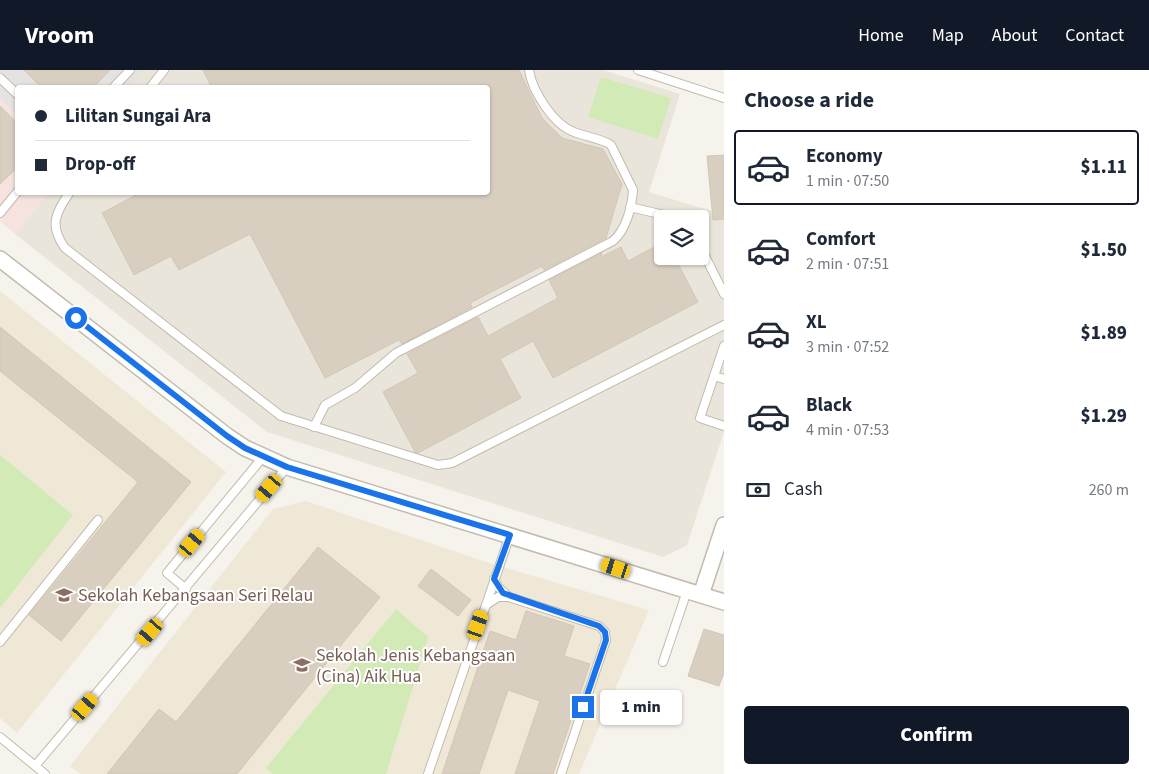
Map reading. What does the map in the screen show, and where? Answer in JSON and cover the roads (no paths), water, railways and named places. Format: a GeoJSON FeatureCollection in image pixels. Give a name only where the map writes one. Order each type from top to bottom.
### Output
{"type":"FeatureCollection","features":[{"type":"Feature","properties":{"kind":"street"},"geometry":{"type":"LineString","coordinates":[[0,259],[227,436],[263,457],[287,467],[724,602]]}},
{"type":"Feature","properties":{"kind":"street"},"geometry":{"type":"LineString","coordinates":[[694,593],[724,525]]}},
{"type":"Feature","properties":{"kind":"lane"},"geometry":{"type":"LineString","coordinates":[[116,85],[130,70]]}},
{"type":"Feature","properties":{"kind":"lane"},"geometry":{"type":"LineString","coordinates":[[152,85],[164,70]]}},
{"type":"Feature","properties":{"kind":"lane"},"geometry":{"type":"LineString","coordinates":[[314,427],[325,405],[355,388],[396,353],[612,241],[623,230],[633,190],[611,145],[572,132],[561,125],[546,109],[530,70]]}},
{"type":"Feature","properties":{"kind":"lane"},"geometry":{"type":"LineString","coordinates":[[638,70],[724,98]]}},
{"type":"Feature","properties":{"kind":"lane"},"geometry":{"type":"LineString","coordinates":[[0,78],[15,92]]}},
{"type":"Feature","properties":{"kind":"lane"},"geometry":{"type":"LineString","coordinates":[[0,213],[3,202],[15,193]]}},
{"type":"Feature","properties":{"kind":"lane"},"geometry":{"type":"LineString","coordinates":[[68,195],[55,221],[55,231],[65,248],[276,413],[314,427],[438,465],[445,465],[724,325]]}},
{"type":"Feature","properties":{"kind":"lane"},"geometry":{"type":"LineString","coordinates":[[630,207],[654,213]]}},
{"type":"Feature","properties":{"kind":"lane"},"geometry":{"type":"LineString","coordinates":[[709,264],[724,294]]}},
{"type":"Feature","properties":{"kind":"lane"},"geometry":{"type":"LineString","coordinates":[[724,346],[700,418],[724,426]]}},
{"type":"Feature","properties":{"kind":"lane"},"geometry":{"type":"LineString","coordinates":[[714,376],[724,379]]}},
{"type":"Feature","properties":{"kind":"lane"},"geometry":{"type":"LineString","coordinates":[[186,590],[167,573],[263,457]]}},
{"type":"Feature","properties":{"kind":"lane"},"geometry":{"type":"LineString","coordinates":[[35,766],[186,590],[287,467]]}},
{"type":"Feature","properties":{"kind":"lane"},"geometry":{"type":"LineString","coordinates":[[0,642],[98,520]]}},
{"type":"Feature","properties":{"kind":"lane"},"geometry":{"type":"LineString","coordinates":[[428,774],[484,606],[510,535]]}},
{"type":"Feature","properties":{"kind":"lane"},"geometry":{"type":"LineString","coordinates":[[494,579],[503,593],[509,597],[599,626],[605,632],[606,640],[560,774]]}},
{"type":"Feature","properties":{"kind":"lane"},"geometry":{"type":"LineString","coordinates":[[663,662],[694,593]]}},
{"type":"Feature","properties":{"kind":"lane"},"geometry":{"type":"LineString","coordinates":[[484,606],[492,600],[509,597]]}},
{"type":"Feature","properties":{"kind":"lane"},"geometry":{"type":"LineString","coordinates":[[0,736],[44,774]]}},
{"type":"Feature","properties":{"kind":"place","name":"Sekolah Kebangsaan Seri Relau"},"geometry":{"type":"Point","coordinates":[64,595]}},
{"type":"Feature","properties":{"kind":"place","name":"Sekolah Jenis Kebangsaan (Cina) Aik Hua"},"geometry":{"type":"Point","coordinates":[302,665]}}]}
